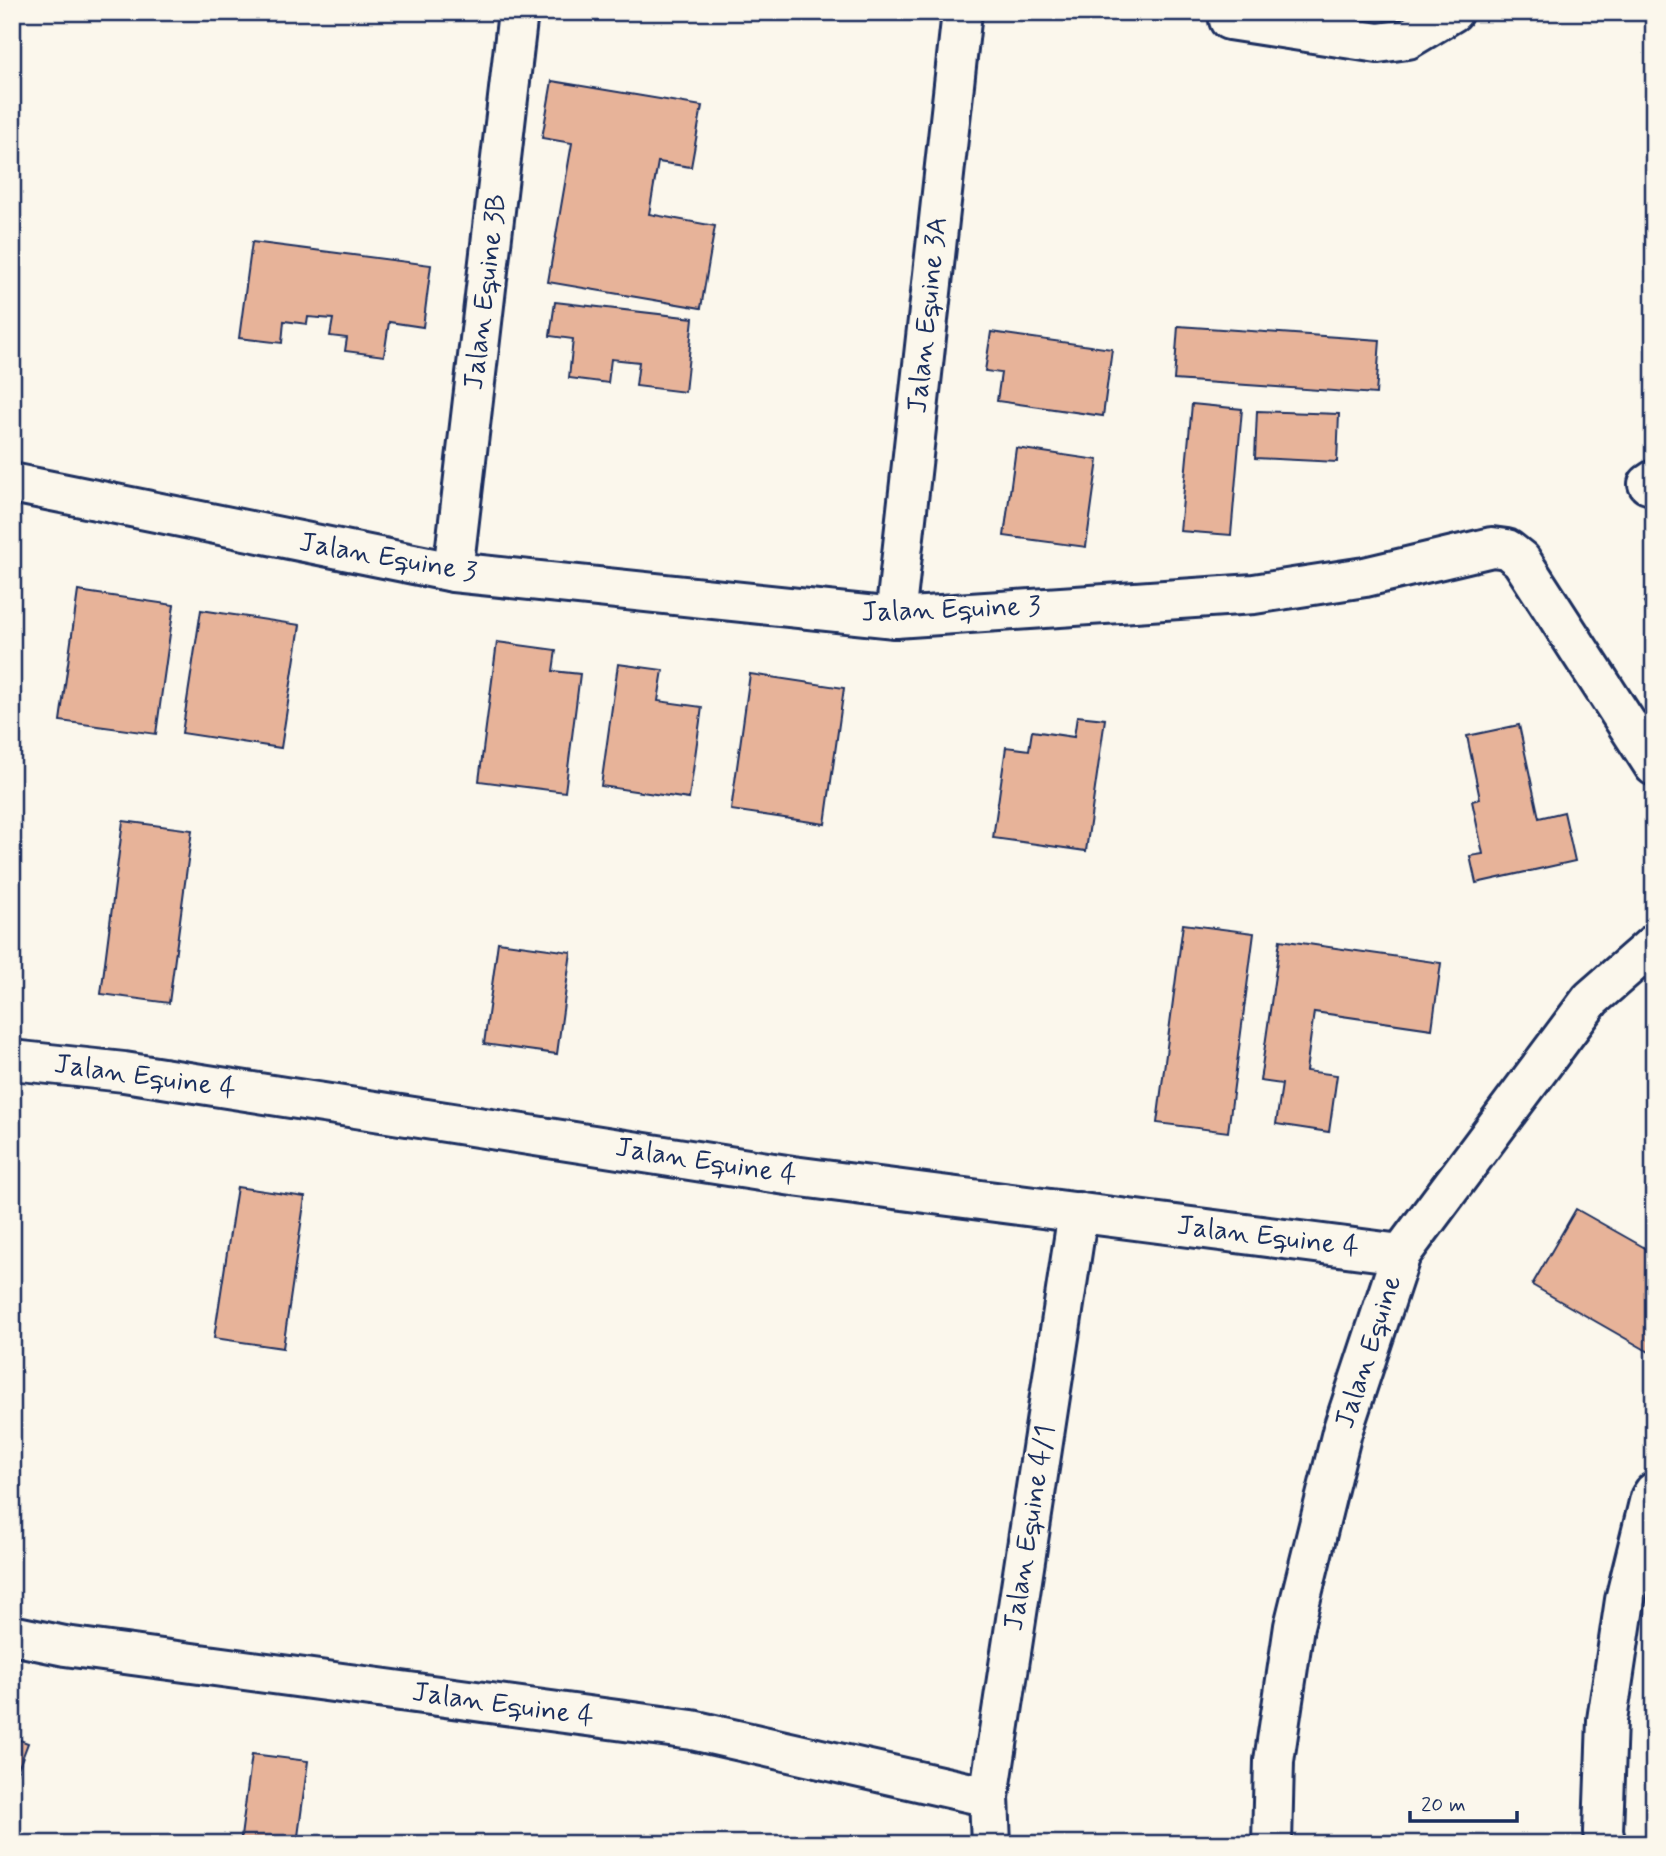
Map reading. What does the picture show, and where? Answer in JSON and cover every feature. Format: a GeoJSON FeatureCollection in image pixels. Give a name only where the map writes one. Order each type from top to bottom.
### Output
{"type":"FeatureCollection","features":[{"type":"Feature","properties":{"kind":"street","name":"Jalan Equine 3B"},"geometry":{"type":"LineString","coordinates":[[453,572],[518,12]]}},
{"type":"Feature","properties":{"kind":"street","name":"Jalan Equine 3A"},"geometry":{"type":"LineString","coordinates":[[895,618],[962,12]]}},
{"type":"Feature","properties":{"kind":"street"},"geometry":{"type":"LineString","coordinates":[[1229,20],[1378,43],[1408,39],[1453,12]]}},
{"type":"Feature","properties":{"kind":"street","name":"Jalan Equine 3"},"geometry":{"type":"LineString","coordinates":[[12,483],[453,572],[895,618],[1254,594],[1365,577],[1472,550],[1492,547],[1507,549],[1521,560],[1654,766]]}},
{"type":"Feature","properties":{"kind":"street","name":"Jalan Equine"},"geometry":{"type":"LineString","coordinates":[[1272,1844],[1274,1761],[1294,1626],[1342,1432],[1401,1254],[1591,999],[1654,944]]}},
{"type":"Feature","properties":{"kind":"street","name":"Jalan Equine 4"},"geometry":{"type":"LineString","coordinates":[[12,1059],[124,1072],[793,1175],[1401,1254]]}},
{"type":"Feature","properties":{"kind":"street","name":"Jalan Equine 4/1"},"geometry":{"type":"LineString","coordinates":[[991,1844],[989,1797],[1079,1212]]}},
{"type":"Feature","properties":{"kind":"street"},"geometry":{"type":"LineString","coordinates":[[1606,1844],[1607,1720],[1625,1600],[1654,1492]]}},
{"type":"Feature","properties":{"kind":"street","name":"Jalan Equine 4"},"geometry":{"type":"LineString","coordinates":[[12,1635],[79,1648],[692,1730],[989,1797]]}},
{"type":"Feature","properties":{"kind":"building"},"geometry":{"type":"Polygon","coordinates":[[[552,81],[702,106],[691,167],[658,162],[649,214],[715,226],[701,308],[548,282],[572,143],[542,138],[552,81]]]}},
{"type":"Feature","properties":{"kind":"building"},"geometry":{"type":"Polygon","coordinates":[[[252,242],[431,265],[423,327],[389,322],[384,356],[345,351],[347,338],[330,336],[333,319],[308,317],[307,324],[284,321],[282,343],[239,338],[252,242]]]}},
{"type":"Feature","properties":{"kind":"building"},"geometry":{"type":"Polygon","coordinates":[[[555,302],[693,318],[685,392],[636,386],[639,362],[611,359],[608,383],[569,378],[573,339],[550,336],[555,302]]]}},
{"type":"Feature","properties":{"kind":"building"},"geometry":{"type":"Polygon","coordinates":[[[1178,326],[1380,340],[1376,394],[1174,380],[1178,326]]]}},
{"type":"Feature","properties":{"kind":"building"},"geometry":{"type":"Polygon","coordinates":[[[991,332],[1112,349],[1103,416],[997,401],[1001,373],[985,371],[991,332]]]}},
{"type":"Feature","properties":{"kind":"building"},"geometry":{"type":"Polygon","coordinates":[[[1192,404],[1242,409],[1231,535],[1180,531],[1192,404]]]}},
{"type":"Feature","properties":{"kind":"building"},"geometry":{"type":"Polygon","coordinates":[[[1257,411],[1339,414],[1337,462],[1255,458],[1257,411]]]}},
{"type":"Feature","properties":{"kind":"building"},"geometry":{"type":"Polygon","coordinates":[[[1016,448],[1098,460],[1086,547],[1004,536],[1016,448]]]}},
{"type":"Feature","properties":{"kind":"building"},"geometry":{"type":"Polygon","coordinates":[[[78,591],[174,605],[156,734],[60,721],[78,591]]]}},
{"type":"Feature","properties":{"kind":"building"},"geometry":{"type":"Polygon","coordinates":[[[1654,597],[1654,619],[1644,602],[1654,597]]]}},
{"type":"Feature","properties":{"kind":"building"},"geometry":{"type":"Polygon","coordinates":[[[201,610],[300,625],[281,748],[182,733],[201,610]]]}},
{"type":"Feature","properties":{"kind":"building"},"geometry":{"type":"Polygon","coordinates":[[[497,642],[556,650],[553,671],[580,674],[565,792],[479,781],[497,642]]]}},
{"type":"Feature","properties":{"kind":"building"},"geometry":{"type":"Polygon","coordinates":[[[618,664],[663,670],[658,701],[702,707],[689,799],[601,786],[618,664]]]}},
{"type":"Feature","properties":{"kind":"building"},"geometry":{"type":"Polygon","coordinates":[[[750,674],[844,688],[825,824],[731,810],[750,674]]]}},
{"type":"Feature","properties":{"kind":"building"},"geometry":{"type":"Polygon","coordinates":[[[1077,716],[1105,719],[1086,851],[993,838],[1006,747],[1029,750],[1032,731],[1074,737],[1077,716]]]}},
{"type":"Feature","properties":{"kind":"building"},"geometry":{"type":"Polygon","coordinates":[[[1519,725],[1539,818],[1564,812],[1575,861],[1476,883],[1470,856],[1483,854],[1472,801],[1480,799],[1467,736],[1519,725]]]}},
{"type":"Feature","properties":{"kind":"building"},"geometry":{"type":"Polygon","coordinates":[[[123,821],[192,830],[169,1003],[101,994],[123,821]]]}},
{"type":"Feature","properties":{"kind":"building"},"geometry":{"type":"Polygon","coordinates":[[[1183,924],[1254,933],[1228,1132],[1157,1123],[1183,924]]]}},
{"type":"Feature","properties":{"kind":"building"},"geometry":{"type":"Polygon","coordinates":[[[1280,940],[1441,963],[1432,1029],[1314,1012],[1306,1071],[1337,1075],[1329,1132],[1276,1124],[1282,1084],[1260,1081],[1280,940]]]}},
{"type":"Feature","properties":{"kind":"building"},"geometry":{"type":"Polygon","coordinates":[[[498,942],[571,952],[557,1054],[484,1044],[498,942]]]}},
{"type":"Feature","properties":{"kind":"building"},"geometry":{"type":"Polygon","coordinates":[[[237,1187],[305,1197],[283,1348],[214,1338],[237,1187]]]}},
{"type":"Feature","properties":{"kind":"building"},"geometry":{"type":"Polygon","coordinates":[[[1576,1209],[1654,1253],[1654,1349],[1651,1353],[1532,1285],[1576,1209]]]}},
{"type":"Feature","properties":{"kind":"building"},"geometry":{"type":"Polygon","coordinates":[[[12,1737],[28,1743],[12,1785],[12,1737]]]}},
{"type":"Feature","properties":{"kind":"building"},"geometry":{"type":"Polygon","coordinates":[[[252,1754],[308,1761],[297,1844],[240,1844],[252,1754]]]}}]}
